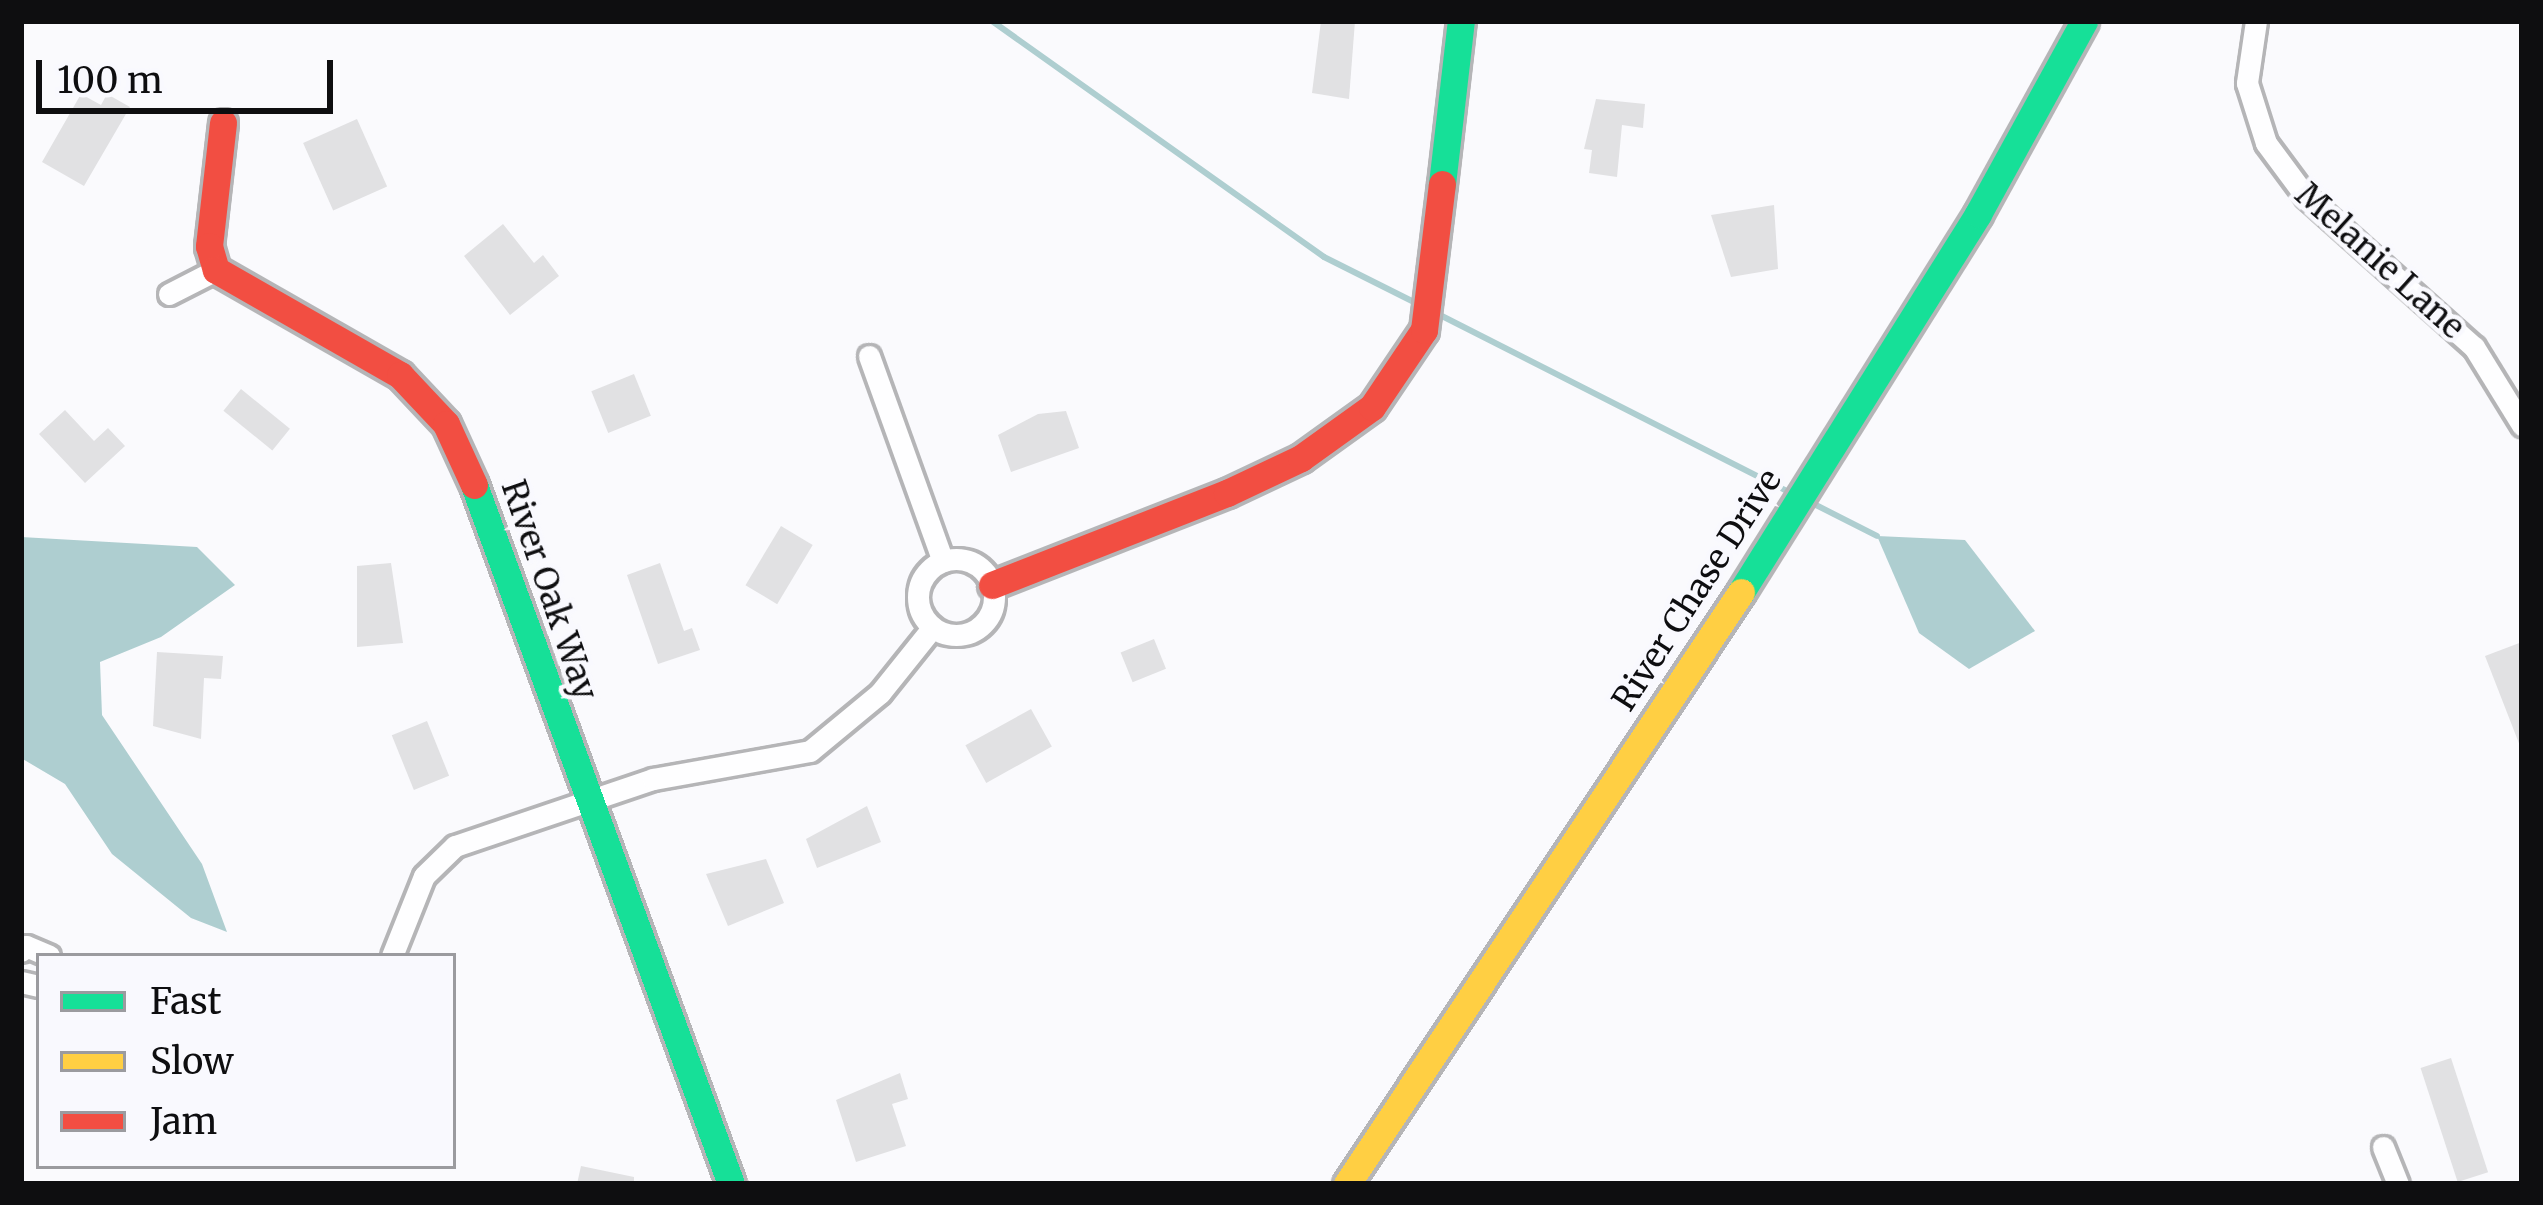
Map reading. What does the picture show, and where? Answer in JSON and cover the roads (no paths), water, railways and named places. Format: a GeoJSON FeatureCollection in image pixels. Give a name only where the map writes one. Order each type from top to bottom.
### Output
{"type":"FeatureCollection","features":[{"type":"Feature","properties":{"kind":"street"},"geometry":{"type":"LineString","coordinates":[[992,585],[1227,494],[1301,458],[1372,407],[1424,330],[1461,21]]}},
{"type":"Feature","properties":{"kind":"street","name":"River Chase Drive"},"geometry":{"type":"LineString","coordinates":[[1347,1184],[1758,565],[1978,214],[2084,21]]}},
{"type":"Feature","properties":{"kind":"street","name":"Melanie Lane"},"geometry":{"type":"LineString","coordinates":[[2256,21],[2246,82],[2278,161],[2306,197],[2474,347],[2522,425]]}},
{"type":"Feature","properties":{"kind":"street"},"geometry":{"type":"LineString","coordinates":[[169,294],[216,270],[209,246],[223,123]]}},
{"type":"Feature","properties":{"kind":"street","name":"River Oak Way"},"geometry":{"type":"LineString","coordinates":[[216,270],[400,375],[446,424],[731,1184]]}},
{"type":"Feature","properties":{"kind":"street"},"geometry":{"type":"LineString","coordinates":[[869,356],[943,561]]}},
{"type":"Feature","properties":{"kind":"street"},"geometry":{"type":"LineString","coordinates":[[943,561],[978,566],[992,585],[993,610],[979,629],[955,636],[932,628],[919,608],[920,586],[943,561]]}},
{"type":"Feature","properties":{"kind":"street"},"geometry":{"type":"LineString","coordinates":[[393,953],[424,876],[455,846],[584,797],[810,751],[880,693],[932,628]]}},
{"type":"Feature","properties":{"kind":"street"},"geometry":{"type":"LineString","coordinates":[[2383,1147],[2398,1184]]}},
{"type":"Feature","properties":{"kind":"water"},"geometry":{"type":"Polygon","coordinates":[[[1877,536],[1965,540],[2035,631],[1969,669],[1919,633],[1877,536]]]}},
{"type":"Feature","properties":{"kind":"water"},"geometry":{"type":"Polygon","coordinates":[[[21,537],[197,547],[235,585],[161,637],[100,662],[102,715],[202,864],[227,932],[191,918],[112,854],[65,784],[21,758],[21,537]]]}},
{"type":"Feature","properties":{"kind":"waterway"},"geometry":{"type":"LineString","coordinates":[[992,21],[1324,257],[1418,304]]}},
{"type":"Feature","properties":{"kind":"waterway"},"geometry":{"type":"LineString","coordinates":[[1436,313],[1793,494]]}},
{"type":"Feature","properties":{"kind":"waterway"},"geometry":{"type":"LineString","coordinates":[[1810,502],[1877,536]]}}]}
